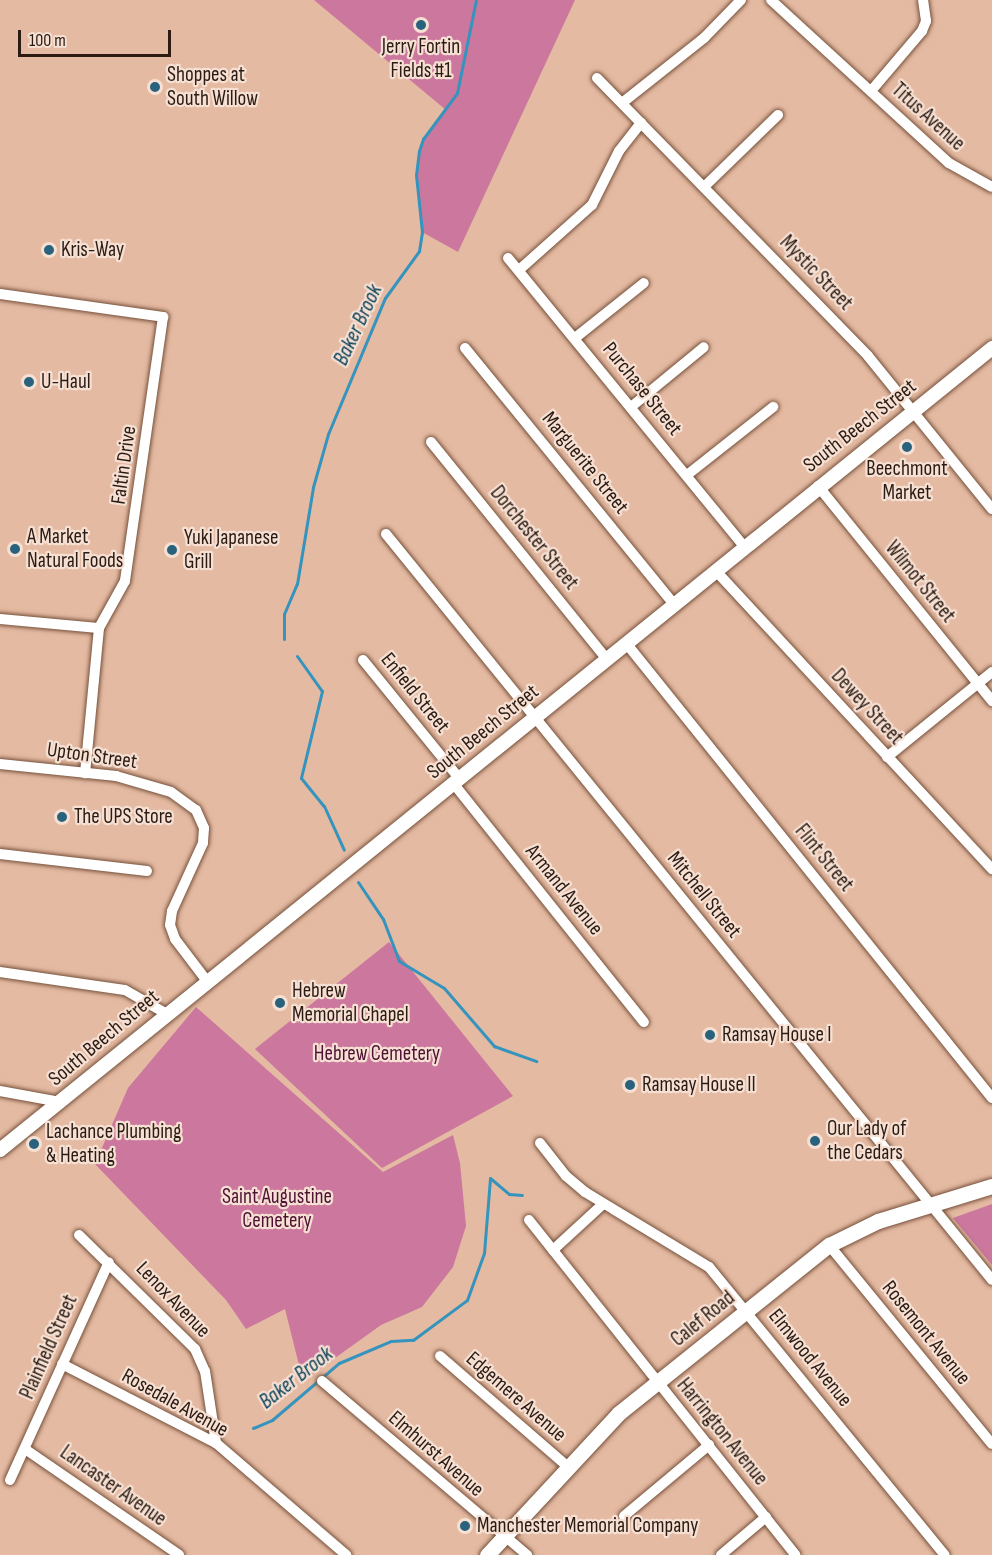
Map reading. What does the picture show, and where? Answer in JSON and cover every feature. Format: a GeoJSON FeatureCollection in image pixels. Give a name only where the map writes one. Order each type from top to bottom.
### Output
{"type":"FeatureCollection","features":[{"type":"Feature","properties":{"kind":"main road","name":"Calef Road"},"geometry":{"type":"LineString","coordinates":[[487,1555],[607,1425],[656,1383],[830,1245],[862,1227],[992,1186]]}},
{"type":"Feature","properties":{"kind":"street"},"geometry":{"type":"LineString","coordinates":[[622,103],[704,38],[741,0]]}},
{"type":"Feature","properties":{"kind":"street","name":"Titus Avenue"},"geometry":{"type":"LineString","coordinates":[[771,0],[949,163],[992,187]]}},
{"type":"Feature","properties":{"kind":"street","name":"Titus Avenue"},"geometry":{"type":"LineString","coordinates":[[871,91],[922,31],[926,21],[923,0]]}},
{"type":"Feature","properties":{"kind":"street","name":"Mystic Street"},"geometry":{"type":"LineString","coordinates":[[597,78],[828,312],[992,509]]}},
{"type":"Feature","properties":{"kind":"street"},"geometry":{"type":"LineString","coordinates":[[705,186],[778,115]]}},
{"type":"Feature","properties":{"kind":"street"},"geometry":{"type":"LineString","coordinates":[[519,270],[592,205],[619,151],[640,123]]}},
{"type":"Feature","properties":{"kind":"street","name":"Purchase Street"},"geometry":{"type":"LineString","coordinates":[[508,258],[744,546]]}},
{"type":"Feature","properties":{"kind":"street"},"geometry":{"type":"LineString","coordinates":[[575,338],[644,283]]}},
{"type":"Feature","properties":{"kind":"street","name":"Faltin Drive"},"geometry":{"type":"LineString","coordinates":[[0,294],[163,317],[125,581],[99,628],[85,773]]}},
{"type":"Feature","properties":{"kind":"street"},"geometry":{"type":"LineString","coordinates":[[631,407],[704,347]]}},
{"type":"Feature","properties":{"kind":"street","name":"Marguerite Street"},"geometry":{"type":"LineString","coordinates":[[465,348],[674,604]]}},
{"type":"Feature","properties":{"kind":"street","name":"South Beech Street"},"geometry":{"type":"LineString","coordinates":[[0,1150],[818,486],[992,348]]}},
{"type":"Feature","properties":{"kind":"street"},"geometry":{"type":"LineString","coordinates":[[687,475],[773,407]]}},
{"type":"Feature","properties":{"kind":"street","name":"Dorchester Street"},"geometry":{"type":"LineString","coordinates":[[431,442],[606,658]]}},
{"type":"Feature","properties":{"kind":"street","name":"Wilmot Street"},"geometry":{"type":"LineString","coordinates":[[818,486],[992,701]]}},
{"type":"Feature","properties":{"kind":"street","name":"Mitchell Street"},"geometry":{"type":"LineString","coordinates":[[386,534],[992,1281]]}},
{"type":"Feature","properties":{"kind":"street","name":"Dewey Street"},"geometry":{"type":"LineString","coordinates":[[715,570],[992,869]]}},
{"type":"Feature","properties":{"kind":"street"},"geometry":{"type":"LineString","coordinates":[[0,618],[99,628]]}},
{"type":"Feature","properties":{"kind":"street","name":"Flint Street"},"geometry":{"type":"LineString","coordinates":[[626,643],[992,1098]]}},
{"type":"Feature","properties":{"kind":"street","name":"Enfield Street"},"geometry":{"type":"LineString","coordinates":[[363,660],[456,781]]}},
{"type":"Feature","properties":{"kind":"street"},"geometry":{"type":"LineString","coordinates":[[887,757],[992,672]]}},
{"type":"Feature","properties":{"kind":"street","name":"Upton Street"},"geometry":{"type":"LineString","coordinates":[[0,764],[85,773],[142,783],[177,795],[196,810],[204,828],[203,843],[172,910],[170,925],[175,939],[207,981]]}},
{"type":"Feature","properties":{"kind":"street","name":"Armand Avenue"},"geometry":{"type":"LineString","coordinates":[[456,781],[644,1022]]}},
{"type":"Feature","properties":{"kind":"street"},"geometry":{"type":"LineString","coordinates":[[0,854],[147,871]]}},
{"type":"Feature","properties":{"kind":"street"},"geometry":{"type":"LineString","coordinates":[[0,972],[125,990],[167,1014]]}},
{"type":"Feature","properties":{"kind":"street"},"geometry":{"type":"LineString","coordinates":[[0,1091],[60,1102]]}},
{"type":"Feature","properties":{"kind":"street","name":"Elmwood Avenue"},"geometry":{"type":"LineString","coordinates":[[540,1143],[566,1176],[603,1204],[699,1260],[746,1311],[945,1555]]}},
{"type":"Feature","properties":{"kind":"street"},"geometry":{"type":"LineString","coordinates":[[553,1250],[603,1204]]}},
{"type":"Feature","properties":{"kind":"street","name":"Harrington Avenue"},"geometry":{"type":"LineString","coordinates":[[529,1220],[656,1383],[709,1445],[795,1555]]}},
{"type":"Feature","properties":{"kind":"street","name":"Lenox Avenue"},"geometry":{"type":"LineString","coordinates":[[79,1235],[195,1349],[205,1371],[216,1443]]}},
{"type":"Feature","properties":{"kind":"street","name":"Rosemont Avenue"},"geometry":{"type":"LineString","coordinates":[[830,1245],[992,1444]]}},
{"type":"Feature","properties":{"kind":"street","name":"Plainfield Street"},"geometry":{"type":"LineString","coordinates":[[10,1480],[109,1262]]}},
{"type":"Feature","properties":{"kind":"street","name":"Edgemere Avenue"},"geometry":{"type":"LineString","coordinates":[[440,1356],[567,1466]]}},
{"type":"Feature","properties":{"kind":"street","name":"Rosedale Avenue"},"geometry":{"type":"LineString","coordinates":[[62,1364],[216,1443],[346,1555]]}},
{"type":"Feature","properties":{"kind":"street","name":"Elmhurst Avenue"},"geometry":{"type":"LineString","coordinates":[[322,1381],[526,1555]]}},
{"type":"Feature","properties":{"kind":"street"},"geometry":{"type":"LineString","coordinates":[[624,1516],[709,1445]]}},
{"type":"Feature","properties":{"kind":"street","name":"Lancaster Avenue"},"geometry":{"type":"LineString","coordinates":[[25,1449],[179,1555]]}},
{"type":"Feature","properties":{"kind":"street"},"geometry":{"type":"LineString","coordinates":[[721,1555],[766,1517]]}},
{"type":"Feature","properties":{"kind":"green space"},"geometry":{"type":"Polygon","coordinates":[[[314,0],[575,0],[458,252],[422,232],[416,175],[423,139],[446,110],[314,0]]]}},
{"type":"Feature","properties":{"kind":"green space","name":"Hebrew Cemetery"},"geometry":{"type":"Polygon","coordinates":[[[389,942],[513,1096],[382,1168],[255,1049],[389,942]]]}},
{"type":"Feature","properties":{"kind":"green space","name":"Saint Augustine Cemetery"},"geometry":{"type":"Polygon","coordinates":[[[196,1007],[383,1172],[453,1135],[460,1163],[466,1226],[453,1267],[422,1307],[381,1325],[303,1381],[285,1309],[246,1329],[226,1300],[95,1164],[128,1088],[196,1007]]]}},
{"type":"Feature","properties":{"kind":"green space"},"geometry":{"type":"Polygon","coordinates":[[[992,1204],[992,1265],[953,1218],[992,1204]]]}},
{"type":"Feature","properties":{"kind":"waterway","name":"Baker Brook"},"geometry":{"type":"LineString","coordinates":[[284,639],[284,614],[297,584],[313,487],[328,434],[385,298],[419,251],[422,232],[416,175],[419,151],[423,139],[457,93],[476,0]]}},
{"type":"Feature","properties":{"kind":"waterway","name":"Baker Brook"},"geometry":{"type":"LineString","coordinates":[[297,656],[322,691],[301,778],[324,806],[344,850]]}},
{"type":"Feature","properties":{"kind":"waterway","name":"Baker Brook"},"geometry":{"type":"LineString","coordinates":[[358,882],[383,919],[399,961],[444,988],[494,1046],[536,1061]]}},
{"type":"Feature","properties":{"kind":"waterway","name":"Baker Brook"},"geometry":{"type":"LineString","coordinates":[[253,1428],[272,1420],[339,1363],[391,1341],[413,1340],[467,1300],[484,1253],[490,1178],[509,1194],[522,1195]]}},
{"type":"Feature","properties":{"kind":"place","name":"Jerry Fortin Fields #1"},"geometry":{"type":"Point","coordinates":[421,25]}},
{"type":"Feature","properties":{"kind":"place","name":"Shoppes at South Willow"},"geometry":{"type":"Point","coordinates":[155,87]}},
{"type":"Feature","properties":{"kind":"place","name":"Kris-Way"},"geometry":{"type":"Point","coordinates":[49,250]}},
{"type":"Feature","properties":{"kind":"place","name":"U-Haul"},"geometry":{"type":"Point","coordinates":[29,382]}},
{"type":"Feature","properties":{"kind":"place","name":"Beechmont Market"},"geometry":{"type":"Point","coordinates":[907,447]}},
{"type":"Feature","properties":{"kind":"place","name":"A Market Natural Foods"},"geometry":{"type":"Point","coordinates":[15,549]}},
{"type":"Feature","properties":{"kind":"place","name":"Yuki Japanese Grill"},"geometry":{"type":"Point","coordinates":[172,550]}},
{"type":"Feature","properties":{"kind":"place","name":"The UPS Store"},"geometry":{"type":"Point","coordinates":[62,817]}},
{"type":"Feature","properties":{"kind":"place","name":"Hebrew Memorial Chapel"},"geometry":{"type":"Point","coordinates":[280,1003]}},
{"type":"Feature","properties":{"kind":"place","name":"Ramsay House I"},"geometry":{"type":"Point","coordinates":[710,1035]}},
{"type":"Feature","properties":{"kind":"place","name":"Ramsay House II"},"geometry":{"type":"Point","coordinates":[630,1085]}},
{"type":"Feature","properties":{"kind":"place","name":"Our Lady of the Cedars"},"geometry":{"type":"Point","coordinates":[815,1141]}},
{"type":"Feature","properties":{"kind":"place","name":"Lachance Plumbing & Heating"},"geometry":{"type":"Point","coordinates":[34,1144]}},
{"type":"Feature","properties":{"kind":"place","name":"Manchester Memorial Company"},"geometry":{"type":"Point","coordinates":[465,1526]}}]}
